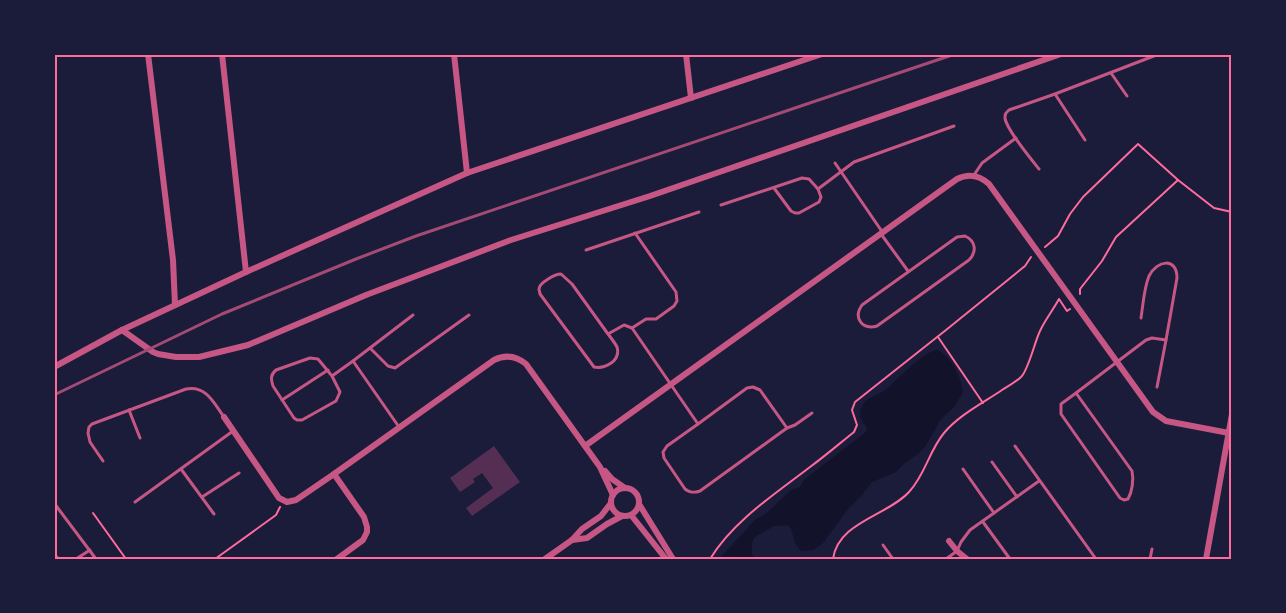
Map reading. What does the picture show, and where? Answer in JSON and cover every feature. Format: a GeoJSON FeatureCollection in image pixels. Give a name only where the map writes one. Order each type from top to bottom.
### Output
{"type":"FeatureCollection","features":[{"type":"Feature","properties":{"kind":"street"},"geometry":{"type":"LineString","coordinates":[[148,54],[173,260],[175,305]]}},
{"type":"Feature","properties":{"kind":"street"},"geometry":{"type":"LineString","coordinates":[[222,54],[246,272]]}},
{"type":"Feature","properties":{"kind":"street"},"geometry":{"type":"LineString","coordinates":[[454,54],[467,173]]}},
{"type":"Feature","properties":{"kind":"street"},"geometry":{"type":"LineString","coordinates":[[686,54],[691,98]]}},
{"type":"Feature","properties":{"kind":"street"},"geometry":{"type":"LineString","coordinates":[[54,367],[122,330],[175,305],[467,173],[822,54]]}},
{"type":"Feature","properties":{"kind":"street"},"geometry":{"type":"LineString","coordinates":[[122,330],[153,352],[176,357],[199,357],[248,345],[366,295],[511,240],[650,196],[1061,54]]}},
{"type":"Feature","properties":{"kind":"street"},"geometry":{"type":"LineString","coordinates":[[585,446],[957,179],[968,175],[980,177],[989,184],[1153,412],[1161,419],[1172,423],[1229,433]]}},
{"type":"Feature","properties":{"kind":"street"},"geometry":{"type":"LineString","coordinates":[[224,417],[276,495],[283,500],[292,501],[300,498],[494,360],[510,356],[526,364],[600,467],[614,495]]}},
{"type":"Feature","properties":{"kind":"street"},"geometry":{"type":"LineString","coordinates":[[1206,559],[1232,414]]}},
{"type":"Feature","properties":{"kind":"street"},"geometry":{"type":"LineString","coordinates":[[600,467],[612,479],[634,491],[639,504],[673,559]]}},
{"type":"Feature","properties":{"kind":"street"},"geometry":{"type":"LineString","coordinates":[[334,474],[364,517],[367,527],[363,540],[337,559]]}},
{"type":"Feature","properties":{"kind":"street"},"geometry":{"type":"LineString","coordinates":[[545,559],[601,516],[611,503],[616,491],[625,488]]}},
{"type":"Feature","properties":{"kind":"street"},"geometry":{"type":"LineString","coordinates":[[611,503],[615,511],[622,516]]}},
{"type":"Feature","properties":{"kind":"street"},"geometry":{"type":"LineString","coordinates":[[572,540],[587,538],[622,516],[631,515],[639,504]]}},
{"type":"Feature","properties":{"kind":"street"},"geometry":{"type":"LineString","coordinates":[[631,515],[666,559]]}},
{"type":"Feature","properties":{"kind":"street"},"geometry":{"type":"LineString","coordinates":[[949,541],[967,559]]}},
{"type":"Feature","properties":{"kind":"lane"},"geometry":{"type":"LineString","coordinates":[[1039,169],[1016,138],[1005,119],[1006,113],[1159,54]]}},
{"type":"Feature","properties":{"kind":"lane"},"geometry":{"type":"LineString","coordinates":[[1111,73],[1127,96]]}},
{"type":"Feature","properties":{"kind":"lane"},"geometry":{"type":"LineString","coordinates":[[1055,94],[1085,140]]}},
{"type":"Feature","properties":{"kind":"lane"},"geometry":{"type":"LineString","coordinates":[[818,189],[854,162],[954,126]]}},
{"type":"Feature","properties":{"kind":"lane"},"geometry":{"type":"LineString","coordinates":[[974,175],[982,163],[1016,138]]}},
{"type":"Feature","properties":{"kind":"lane"},"geometry":{"type":"LineString","coordinates":[[834,163],[908,272]]}},
{"type":"Feature","properties":{"kind":"lane"},"geometry":{"type":"LineString","coordinates":[[721,205],[774,188],[806,178],[812,181],[821,197],[819,202],[795,213],[791,212],[774,188]]}},
{"type":"Feature","properties":{"kind":"lane"},"geometry":{"type":"LineString","coordinates":[[586,250],[699,212]]}},
{"type":"Feature","properties":{"kind":"lane"},"geometry":{"type":"LineString","coordinates":[[632,328],[646,319],[658,317],[674,306],[678,298],[635,234]]}},
{"type":"Feature","properties":{"kind":"lane"},"geometry":{"type":"LineString","coordinates":[[957,237],[968,237],[973,243],[974,253],[969,260],[877,326],[865,326],[858,316],[860,308],[908,272],[957,237]]}},
{"type":"Feature","properties":{"kind":"lane"},"geometry":{"type":"LineString","coordinates":[[1141,318],[1150,273],[1162,263],[1172,265],[1177,278],[1157,387]]}},
{"type":"Feature","properties":{"kind":"lane"},"geometry":{"type":"LineString","coordinates":[[555,274],[564,275],[608,334],[618,350],[617,357],[605,367],[594,367],[540,294],[540,285],[555,274]]}},
{"type":"Feature","properties":{"kind":"lane"},"geometry":{"type":"LineString","coordinates":[[332,376],[413,315]]}},
{"type":"Feature","properties":{"kind":"lane"},"geometry":{"type":"LineString","coordinates":[[370,348],[388,366],[395,368],[469,315]]}},
{"type":"Feature","properties":{"kind":"lane"},"geometry":{"type":"LineString","coordinates":[[608,334],[624,325],[632,328],[698,424]]}},
{"type":"Feature","properties":{"kind":"lane"},"geometry":{"type":"LineString","coordinates":[[1076,393],[1132,471],[1128,499],[1120,498],[1061,414],[1061,404],[1148,339],[1166,340]]}},
{"type":"Feature","properties":{"kind":"lane"},"geometry":{"type":"LineString","coordinates":[[310,358],[318,359],[332,376],[340,392],[338,398],[304,420],[294,417],[271,381],[276,370],[310,358]]}},
{"type":"Feature","properties":{"kind":"lane"},"geometry":{"type":"LineString","coordinates":[[353,361],[399,427]]}},
{"type":"Feature","properties":{"kind":"lane"},"geometry":{"type":"LineString","coordinates":[[282,400],[328,370]]}},
{"type":"Feature","properties":{"kind":"lane"},"geometry":{"type":"LineString","coordinates":[[787,428],[760,390],[753,387],[747,388],[667,446],[663,452],[664,458],[685,489],[693,493],[700,491],[812,412]]}},
{"type":"Feature","properties":{"kind":"lane"},"geometry":{"type":"LineString","coordinates":[[103,461],[90,441],[88,427],[129,410],[192,388],[202,390],[224,417]]}},
{"type":"Feature","properties":{"kind":"lane"},"geometry":{"type":"LineString","coordinates":[[129,410],[140,438]]}},
{"type":"Feature","properties":{"kind":"lane"},"geometry":{"type":"LineString","coordinates":[[135,502],[233,431]]}},
{"type":"Feature","properties":{"kind":"lane"},"geometry":{"type":"LineString","coordinates":[[1015,446],[1096,559]]}},
{"type":"Feature","properties":{"kind":"lane"},"geometry":{"type":"LineString","coordinates":[[992,462],[1017,497]]}},
{"type":"Feature","properties":{"kind":"lane"},"geometry":{"type":"LineString","coordinates":[[181,469],[214,514]]}},
{"type":"Feature","properties":{"kind":"lane"},"geometry":{"type":"LineString","coordinates":[[963,469],[994,513]]}},
{"type":"Feature","properties":{"kind":"lane"},"geometry":{"type":"LineString","coordinates":[[202,497],[239,473]]}},
{"type":"Feature","properties":{"kind":"lane"},"geometry":{"type":"LineString","coordinates":[[946,559],[957,551],[965,536],[1039,481]]}},
{"type":"Feature","properties":{"kind":"lane"},"geometry":{"type":"LineString","coordinates":[[54,503],[96,559]]}},
{"type":"Feature","properties":{"kind":"lane"},"geometry":{"type":"LineString","coordinates":[[982,522],[1010,559]]}},
{"type":"Feature","properties":{"kind":"lane"},"geometry":{"type":"LineString","coordinates":[[883,545],[893,559]]}},
{"type":"Feature","properties":{"kind":"lane"},"geometry":{"type":"LineString","coordinates":[[1150,559],[1152,549]]}},
{"type":"Feature","properties":{"kind":"lane"},"geometry":{"type":"LineString","coordinates":[[76,559],[90,550]]}},
{"type":"Feature","properties":{"kind":"lane"},"geometry":{"type":"LineString","coordinates":[[54,553],[58,559]]}},
{"type":"Feature","properties":{"kind":"path"},"geometry":{"type":"LineString","coordinates":[[710,559],[719,545],[745,519],[854,432],[857,425],[852,410],[855,402],[1025,266],[1032,255],[1051,243],[1083,198],[1138,144],[1214,208],[1232,212]]}},
{"type":"Feature","properties":{"kind":"path"},"geometry":{"type":"LineString","coordinates":[[833,559],[834,551],[844,535],[910,492],[934,447],[945,432],[961,417],[1023,376],[1041,329],[1059,299],[1067,311],[1081,303],[1080,289],[1102,261],[1116,237],[1178,180]]}},
{"type":"Feature","properties":{"kind":"path"},"geometry":{"type":"LineString","coordinates":[[938,337],[983,403]]}},
{"type":"Feature","properties":{"kind":"path"},"geometry":{"type":"LineString","coordinates":[[215,559],[276,515],[283,500]]}},
{"type":"Feature","properties":{"kind":"path"},"geometry":{"type":"LineString","coordinates":[[93,513],[126,559]]}},
{"type":"Feature","properties":{"kind":"shaded area"},"geometry":{"type":"Polygon","coordinates":[[[937,350],[943,353],[955,368],[963,392],[955,406],[941,419],[919,453],[896,472],[872,482],[848,509],[823,543],[813,550],[800,550],[795,543],[791,528],[787,525],[774,526],[754,538],[752,554],[754,559],[719,559],[755,520],[768,512],[791,490],[800,487],[804,480],[866,432],[867,427],[860,412],[867,401],[885,390],[924,356],[937,350]]]}},
{"type":"Feature","properties":{"kind":"building"},"geometry":{"type":"Polygon","coordinates":[[[494,446],[520,482],[472,516],[466,508],[493,488],[482,473],[473,479],[475,482],[460,492],[450,478],[494,446]]]}},
{"type":"Feature","properties":{"kind":"railway"},"geometry":{"type":"LineString","coordinates":[[54,395],[222,314],[416,236],[955,54]]}}]}
